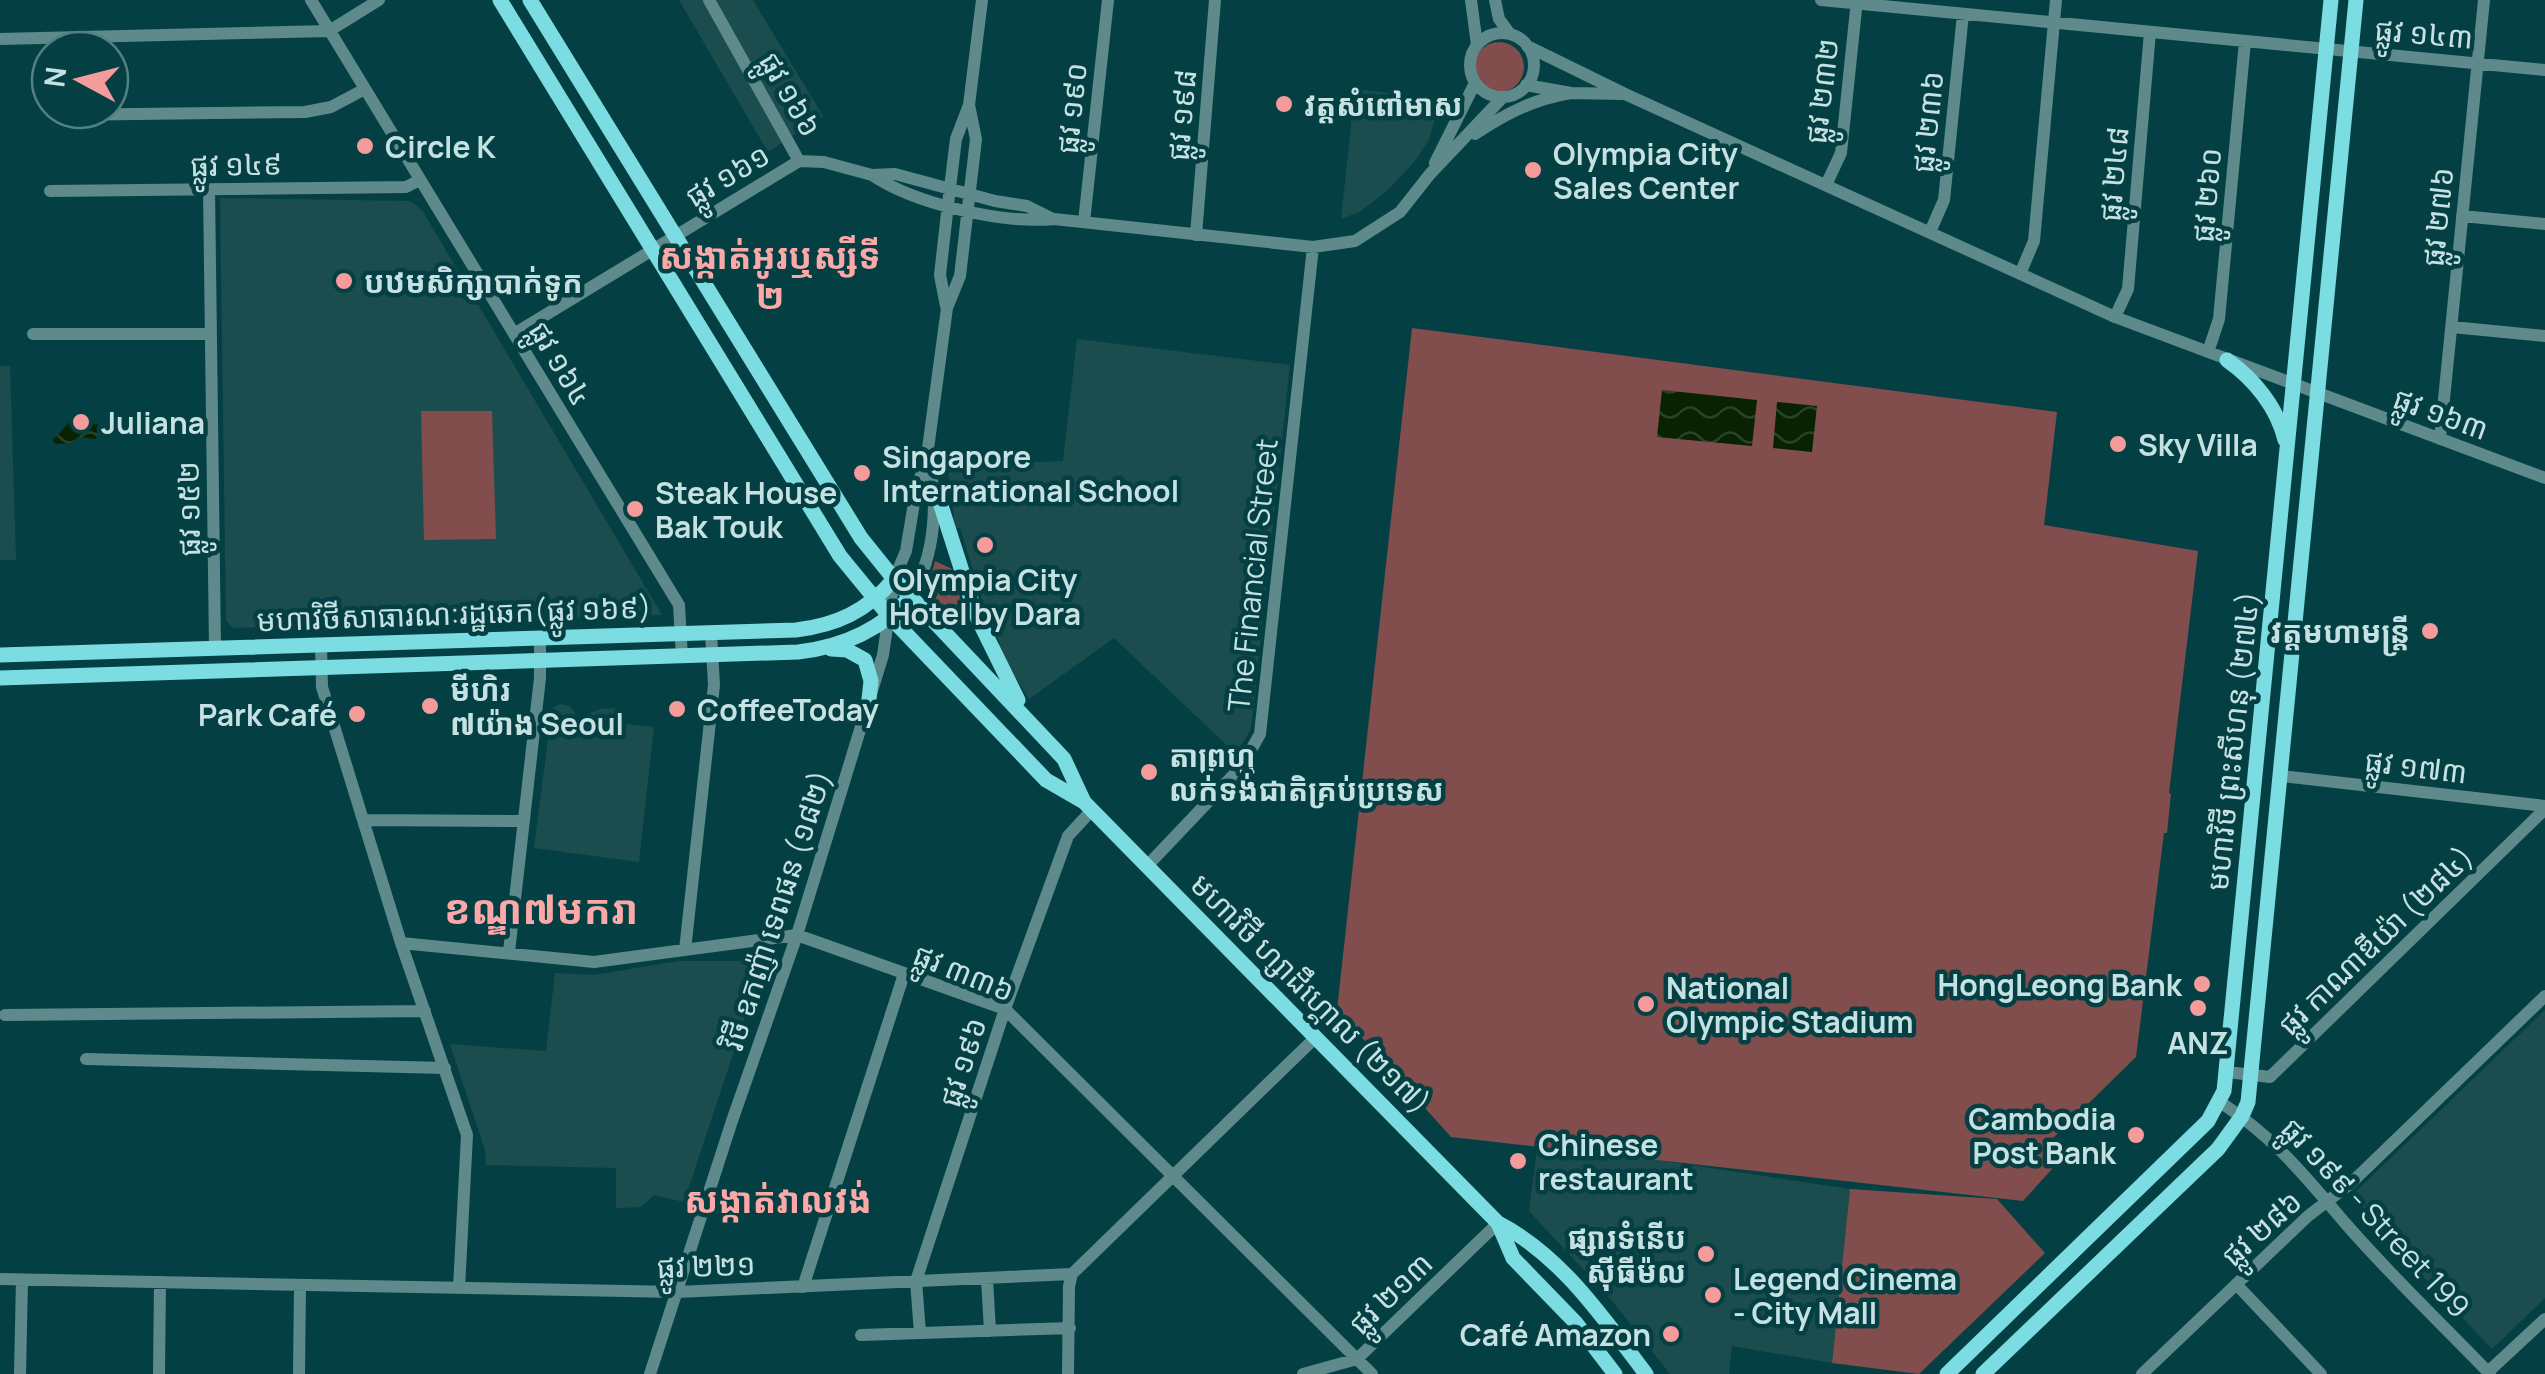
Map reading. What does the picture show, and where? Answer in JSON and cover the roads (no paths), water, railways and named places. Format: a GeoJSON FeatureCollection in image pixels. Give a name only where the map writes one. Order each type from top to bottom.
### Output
{"type":"FeatureCollection","features":[{"type":"Feature","properties":{"kind":"main road","name":"មហាវិថី ហ្សាដឹហ្គោល (២១៧)"},"geometry":{"type":"LineString","coordinates":[[500,0],[782,466],[840,556],[875,600],[1046,780],[1088,806],[1498,1222],[1529,1238],[1594,1305],[1646,1374]]}},
{"type":"Feature","properties":{"kind":"main road","name":"មហាវិថី ហ្សាដឹហ្គោល (២១៧)"},"geometry":{"type":"LineString","coordinates":[[530,0],[861,538],[894,579],[1064,759],[1088,806]]}},
{"type":"Feature","properties":{"kind":"main road","name":"មហាវិថី ព្រះសីហនុ (២៧៤)"},"geometry":{"type":"LineString","coordinates":[[1947,1374],[2193,1136],[2220,1102],[2227,1072],[2330,0]]}},
{"type":"Feature","properties":{"kind":"main road","name":"មហាវិថី ព្រះសីហនុ (២៧៤)"},"geometry":{"type":"LineString","coordinates":[[1984,1374],[2218,1148],[2242,1116],[2252,1075],[2356,0]]}},
{"type":"Feature","properties":{"kind":"main road"},"geometry":{"type":"LineString","coordinates":[[2228,360],[2250,377],[2281,424],[2287,448]]}},
{"type":"Feature","properties":{"kind":"main road"},"geometry":{"type":"LineString","coordinates":[[782,466],[807,450]]}},
{"type":"Feature","properties":{"kind":"main road"},"geometry":{"type":"LineString","coordinates":[[936,490],[976,615],[1029,722]]}},
{"type":"Feature","properties":{"kind":"main road","name":"មហាវិថីសាធារណៈរដ្ឋឆេក(ផ្លូវ ១៦៩)"},"geometry":{"type":"LineString","coordinates":[[0,655],[812,628],[847,618],[875,600],[894,579]]}},
{"type":"Feature","properties":{"kind":"main road","name":"មហាវិថីសាធារណៈរដ្ឋឆេក(ផ្លូវ ១៦៩)"},"geometry":{"type":"LineString","coordinates":[[0,678],[817,650],[855,638],[890,617],[910,596]]}},
{"type":"Feature","properties":{"kind":"main road"},"geometry":{"type":"LineString","coordinates":[[817,650],[847,650],[865,660],[871,681],[868,708]]}},
{"type":"Feature","properties":{"kind":"main road","name":"មហាវិថី ហ្សាដឹហ្គោល (២១៧)"},"geometry":{"type":"LineString","coordinates":[[1498,1222],[1514,1258],[1576,1323],[1615,1374]]}},
{"type":"Feature","properties":{"kind":"street","name":"ផ្លូវ ១៦៤"},"geometry":{"type":"LineString","coordinates":[[311,0],[679,606],[682,657]]}},
{"type":"Feature","properties":{"kind":"street"},"geometry":{"type":"LineString","coordinates":[[0,39],[329,30],[379,0]]}},
{"type":"Feature","properties":{"kind":"street","name":"ផ្លូវ ១៦៦"},"geometry":{"type":"LineString","coordinates":[[709,0],[800,161]]}},
{"type":"Feature","properties":{"kind":"street","name":"វិថី ឧកញ៉ា ទេពផន (១៨២)"},"geometry":{"type":"LineString","coordinates":[[946,308],[940,274],[948,204],[956,138],[968,105],[982,0]]}},
{"type":"Feature","properties":{"kind":"street","name":"ផ្លូវ ១៩០"},"geometry":{"type":"LineString","coordinates":[[1084,222],[1108,0]]}},
{"type":"Feature","properties":{"kind":"street","name":"ផ្លូវ ១៩៨"},"geometry":{"type":"LineString","coordinates":[[1196,234],[1215,0]]}},
{"type":"Feature","properties":{"kind":"street"},"geometry":{"type":"LineString","coordinates":[[1471,0],[1477,45]]}},
{"type":"Feature","properties":{"kind":"street"},"geometry":{"type":"LineString","coordinates":[[1495,0],[1499,19],[1510,34],[1528,46],[1534,66],[1526,85],[1512,95],[1486,93],[1476,83],[1470,60],[1477,45],[1489,36],[1510,34]]}},
{"type":"Feature","properties":{"kind":"street","name":"ផ្លូវ ១៤៣"},"geometry":{"type":"LineString","coordinates":[[1820,0],[2545,70]]}},
{"type":"Feature","properties":{"kind":"street"},"geometry":{"type":"LineString","coordinates":[[2020,274],[2034,242],[2056,0]]}},
{"type":"Feature","properties":{"kind":"street","name":"ផ្លូវ ២៧៦"},"geometry":{"type":"LineString","coordinates":[[2440,439],[2484,0]]}},
{"type":"Feature","properties":{"kind":"street","name":"ផ្លូវ ២៣២"},"geometry":{"type":"LineString","coordinates":[[1826,185],[1841,153],[1856,2]]}},
{"type":"Feature","properties":{"kind":"street","name":"ផ្លូវ ២៣៦"},"geometry":{"type":"LineString","coordinates":[[1930,232],[1944,200],[1962,14]]}},
{"type":"Feature","properties":{"kind":"street","name":"ផ្លូវ ២៤៨"},"geometry":{"type":"LineString","coordinates":[[2115,317],[2128,289],[2150,32]]}},
{"type":"Feature","properties":{"kind":"street","name":"ផ្លូវ ២៦០"},"geometry":{"type":"LineString","coordinates":[[2208,352],[2219,319],[2245,41]]}},
{"type":"Feature","properties":{"kind":"street","name":"ផ្លូវ ១៦៣"},"geometry":{"type":"LineString","coordinates":[[1528,46],[2115,317],[2545,478]]}},
{"type":"Feature","properties":{"kind":"street","name":"ផ្លូវ ១៦១"},"geometry":{"type":"LineString","coordinates":[[1430,174],[1476,83]]}},
{"type":"Feature","properties":{"kind":"street"},"geometry":{"type":"LineString","coordinates":[[1526,85],[1572,93],[1625,94]]}},
{"type":"Feature","properties":{"kind":"street"},"geometry":{"type":"LineString","coordinates":[[130,115],[305,112],[332,107],[365,90]]}},
{"type":"Feature","properties":{"kind":"street"},"geometry":{"type":"LineString","coordinates":[[1453,150],[1508,113],[1540,98],[1572,93]]}},
{"type":"Feature","properties":{"kind":"street","name":"ផ្លូវ ១៦១"},"geometry":{"type":"LineString","coordinates":[[872,175],[893,189],[1025,222],[1054,219],[1313,247],[1355,240],[1400,212],[1503,96]]}},
{"type":"Feature","properties":{"kind":"street","name":"វិថី ឧកញ៉ា ទេពផន (១៨២)"},"geometry":{"type":"LineString","coordinates":[[650,1374],[868,708],[890,617],[894,579],[906,552],[916,490],[927,456],[946,308],[960,276],[976,139],[968,105]]}},
{"type":"Feature","properties":{"kind":"street","name":"ផ្លូវ ១៦១"},"geometry":{"type":"LineString","coordinates":[[514,334],[800,161],[824,162],[872,175],[896,174],[1027,206],[1054,219]]}},
{"type":"Feature","properties":{"kind":"street","name":"ផ្លូវ ១៤៩"},"geometry":{"type":"LineString","coordinates":[[50,191],[406,186],[420,180]]}},
{"type":"Feature","properties":{"kind":"street","name":"ផ្លូវ ១៥២"},"geometry":{"type":"LineString","coordinates":[[209,189],[215,648]]}},
{"type":"Feature","properties":{"kind":"street"},"geometry":{"type":"LineString","coordinates":[[2462,216],[2545,224]]}},
{"type":"Feature","properties":{"kind":"street","name":"The Financial Street"},"geometry":{"type":"LineString","coordinates":[[1147,866],[1242,766],[1260,734],[1313,247]]}},
{"type":"Feature","properties":{"kind":"street"},"geometry":{"type":"LineString","coordinates":[[2452,327],[2545,336]]}},
{"type":"Feature","properties":{"kind":"street"},"geometry":{"type":"LineString","coordinates":[[33,334],[211,334]]}},
{"type":"Feature","properties":{"kind":"street","name":"វិថី ឧកញ៉ា ទេពផន (១៨២)"},"geometry":{"type":"LineString","coordinates":[[910,596],[927,556],[936,490],[927,456]]}},
{"type":"Feature","properties":{"kind":"street"},"geometry":{"type":"LineString","coordinates":[[685,950],[714,685],[711,633]]}},
{"type":"Feature","properties":{"kind":"street"},"geometry":{"type":"LineString","coordinates":[[510,952],[540,638]]}},
{"type":"Feature","properties":{"kind":"street"},"geometry":{"type":"LineString","coordinates":[[321,645],[322,687],[401,943],[467,1135],[459,1288]]}},
{"type":"Feature","properties":{"kind":"street","name":"ផ្លូវ ១៧៣"},"geometry":{"type":"LineString","coordinates":[[2282,776],[2545,808]]}},
{"type":"Feature","properties":{"kind":"street","name":"ផ្លូវ ១៩៦"},"geometry":{"type":"LineString","coordinates":[[916,1282],[1068,836],[1088,806]]}},
{"type":"Feature","properties":{"kind":"street","name":"ផ្លូវ កាណាឌីយ៉ា (២៨៤)"},"geometry":{"type":"LineString","coordinates":[[2252,1075],[2270,1077],[2545,808]]}},
{"type":"Feature","properties":{"kind":"street"},"geometry":{"type":"LineString","coordinates":[[363,820],[524,821]]}},
{"type":"Feature","properties":{"kind":"street","name":"ផ្លូវ ៣៣៦"},"geometry":{"type":"LineString","coordinates":[[401,943],[594,962],[796,936],[1006,1009],[1372,1374]]}},
{"type":"Feature","properties":{"kind":"street"},"geometry":{"type":"LineString","coordinates":[[803,1286],[904,974]]}},
{"type":"Feature","properties":{"kind":"street","name":"ផ្លូវ ២៨៦"},"geometry":{"type":"LineString","coordinates":[[2142,1374],[2545,996]]}},
{"type":"Feature","properties":{"kind":"street"},"geometry":{"type":"LineString","coordinates":[[5,1016],[425,1012]]}},
{"type":"Feature","properties":{"kind":"street"},"geometry":{"type":"LineString","coordinates":[[1068,1374],[1068,1286],[1072,1274],[1316,1038]]}},
{"type":"Feature","properties":{"kind":"street"},"geometry":{"type":"LineString","coordinates":[[86,1059],[444,1068]]}},
{"type":"Feature","properties":{"kind":"street"},"geometry":{"type":"LineString","coordinates":[[2227,1072],[2252,1075]]}},
{"type":"Feature","properties":{"kind":"street","name":"ផ្លូវ ១៩៩ - Street 199"},"geometry":{"type":"LineString","coordinates":[[2220,1102],[2257,1126],[2489,1373]]}},
{"type":"Feature","properties":{"kind":"street","name":"ផ្លូវ ២១៣"},"geometry":{"type":"LineString","coordinates":[[1302,1374],[1358,1359],[1498,1222]]}},
{"type":"Feature","properties":{"kind":"street","name":"ផ្លូវ ២២១"},"geometry":{"type":"LineString","coordinates":[[0,1280],[676,1292],[1072,1274]]}},
{"type":"Feature","properties":{"kind":"street"},"geometry":{"type":"LineString","coordinates":[[987,1278],[990,1331]]}},
{"type":"Feature","properties":{"kind":"street"},"geometry":{"type":"LineString","coordinates":[[20,1374],[22,1280]]}},
{"type":"Feature","properties":{"kind":"street"},"geometry":{"type":"LineString","coordinates":[[159,1374],[160,1282]]}},
{"type":"Feature","properties":{"kind":"street"},"geometry":{"type":"LineString","coordinates":[[916,1282],[920,1334]]}},
{"type":"Feature","properties":{"kind":"street"},"geometry":{"type":"LineString","coordinates":[[2236,1284],[2321,1374]]}},
{"type":"Feature","properties":{"kind":"street"},"geometry":{"type":"LineString","coordinates":[[299,1374],[300,1285]]}},
{"type":"Feature","properties":{"kind":"street"},"geometry":{"type":"LineString","coordinates":[[2489,1373],[2545,1319]]}},
{"type":"Feature","properties":{"kind":"street"},"geometry":{"type":"LineString","coordinates":[[861,1335],[1070,1328]]}},
{"type":"Feature","properties":{"kind":"water"},"geometry":{"type":"Polygon","coordinates":[[[1662,390],[1757,400],[1752,446],[1657,437],[1662,390]]]}},
{"type":"Feature","properties":{"kind":"water"},"geometry":{"type":"Polygon","coordinates":[[[1777,402],[1817,406],[1812,452],[1773,448],[1777,402]]]}},
{"type":"Feature","properties":{"kind":"water"},"geometry":{"type":"Polygon","coordinates":[[[76,418],[84,425],[98,424],[96,439],[79,437],[72,443],[55,444],[53,440],[76,418]]]}},
{"type":"Feature","properties":{"kind":"place","name":"វត្តសំពៅមាស"},"geometry":{"type":"Point","coordinates":[1284,104]}},
{"type":"Feature","properties":{"kind":"place","name":"Circle K"},"geometry":{"type":"Point","coordinates":[365,146]}},
{"type":"Feature","properties":{"kind":"place","name":"Olympia City Sales Center"},"geometry":{"type":"Point","coordinates":[1533,170]}},
{"type":"Feature","properties":{"kind":"place","name":"បឋមសិក្សាបាក់ទូក"},"geometry":{"type":"Point","coordinates":[344,281]}},
{"type":"Feature","properties":{"kind":"place","name":"Juliana"},"geometry":{"type":"Point","coordinates":[81,422]}},
{"type":"Feature","properties":{"kind":"place","name":"Sky Villa"},"geometry":{"type":"Point","coordinates":[2118,444]}},
{"type":"Feature","properties":{"kind":"place","name":"Singapore International School"},"geometry":{"type":"Point","coordinates":[862,473]}},
{"type":"Feature","properties":{"kind":"place","name":"Steak House Bak Touk"},"geometry":{"type":"Point","coordinates":[635,509]}},
{"type":"Feature","properties":{"kind":"place","name":"Olympia City Hotel by Dara"},"geometry":{"type":"Point","coordinates":[985,545]}},
{"type":"Feature","properties":{"kind":"place","name":"វត្តមហាមន្រ្តី"},"geometry":{"type":"Point","coordinates":[2430,631]}},
{"type":"Feature","properties":{"kind":"place","name":"មីហិរ ៧យ៉ាង Seoul"},"geometry":{"type":"Point","coordinates":[430,706]}},
{"type":"Feature","properties":{"kind":"place","name":"CoffeeToday"},"geometry":{"type":"Point","coordinates":[677,709]}},
{"type":"Feature","properties":{"kind":"place","name":"Park Café"},"geometry":{"type":"Point","coordinates":[357,714]}},
{"type":"Feature","properties":{"kind":"place","name":"តាព្រហ្ម លក់ទង់ជាតិគ្រប់ប្រទេស"},"geometry":{"type":"Point","coordinates":[1149,772]}},
{"type":"Feature","properties":{"kind":"place","name":"HongLeong Bank"},"geometry":{"type":"Point","coordinates":[2202,984]}},
{"type":"Feature","properties":{"kind":"place","name":"National Olympic Stadium"},"geometry":{"type":"Point","coordinates":[1646,1004]}},
{"type":"Feature","properties":{"kind":"place","name":"ANZ"},"geometry":{"type":"Point","coordinates":[2198,1008]}},
{"type":"Feature","properties":{"kind":"place","name":"Cambodia Post Bank"},"geometry":{"type":"Point","coordinates":[2136,1135]}},
{"type":"Feature","properties":{"kind":"place","name":"Chinese restaurant"},"geometry":{"type":"Point","coordinates":[1518,1161]}},
{"type":"Feature","properties":{"kind":"place","name":"ផ្សារទំនើប ស៊ីធីម៉ល"},"geometry":{"type":"Point","coordinates":[1706,1254]}},
{"type":"Feature","properties":{"kind":"place","name":"Legend Cinema - City Mall"},"geometry":{"type":"Point","coordinates":[1713,1295]}},
{"type":"Feature","properties":{"kind":"place","name":"Café Amazon"},"geometry":{"type":"Point","coordinates":[1671,1334]}},
{"type":"Feature","properties":{"kind":"district","name":"សង្កាត់អូរឬស្សីទី ២"},"geometry":{"type":"Point","coordinates":[770,276]}},
{"type":"Feature","properties":{"kind":"district","name":"ខណ្ឌ៧មករា"},"geometry":{"type":"Point","coordinates":[541,908]}},
{"type":"Feature","properties":{"kind":"district","name":"សង្កាត់វាលវង់"},"geometry":{"type":"Point","coordinates":[778,1200]}}]}
